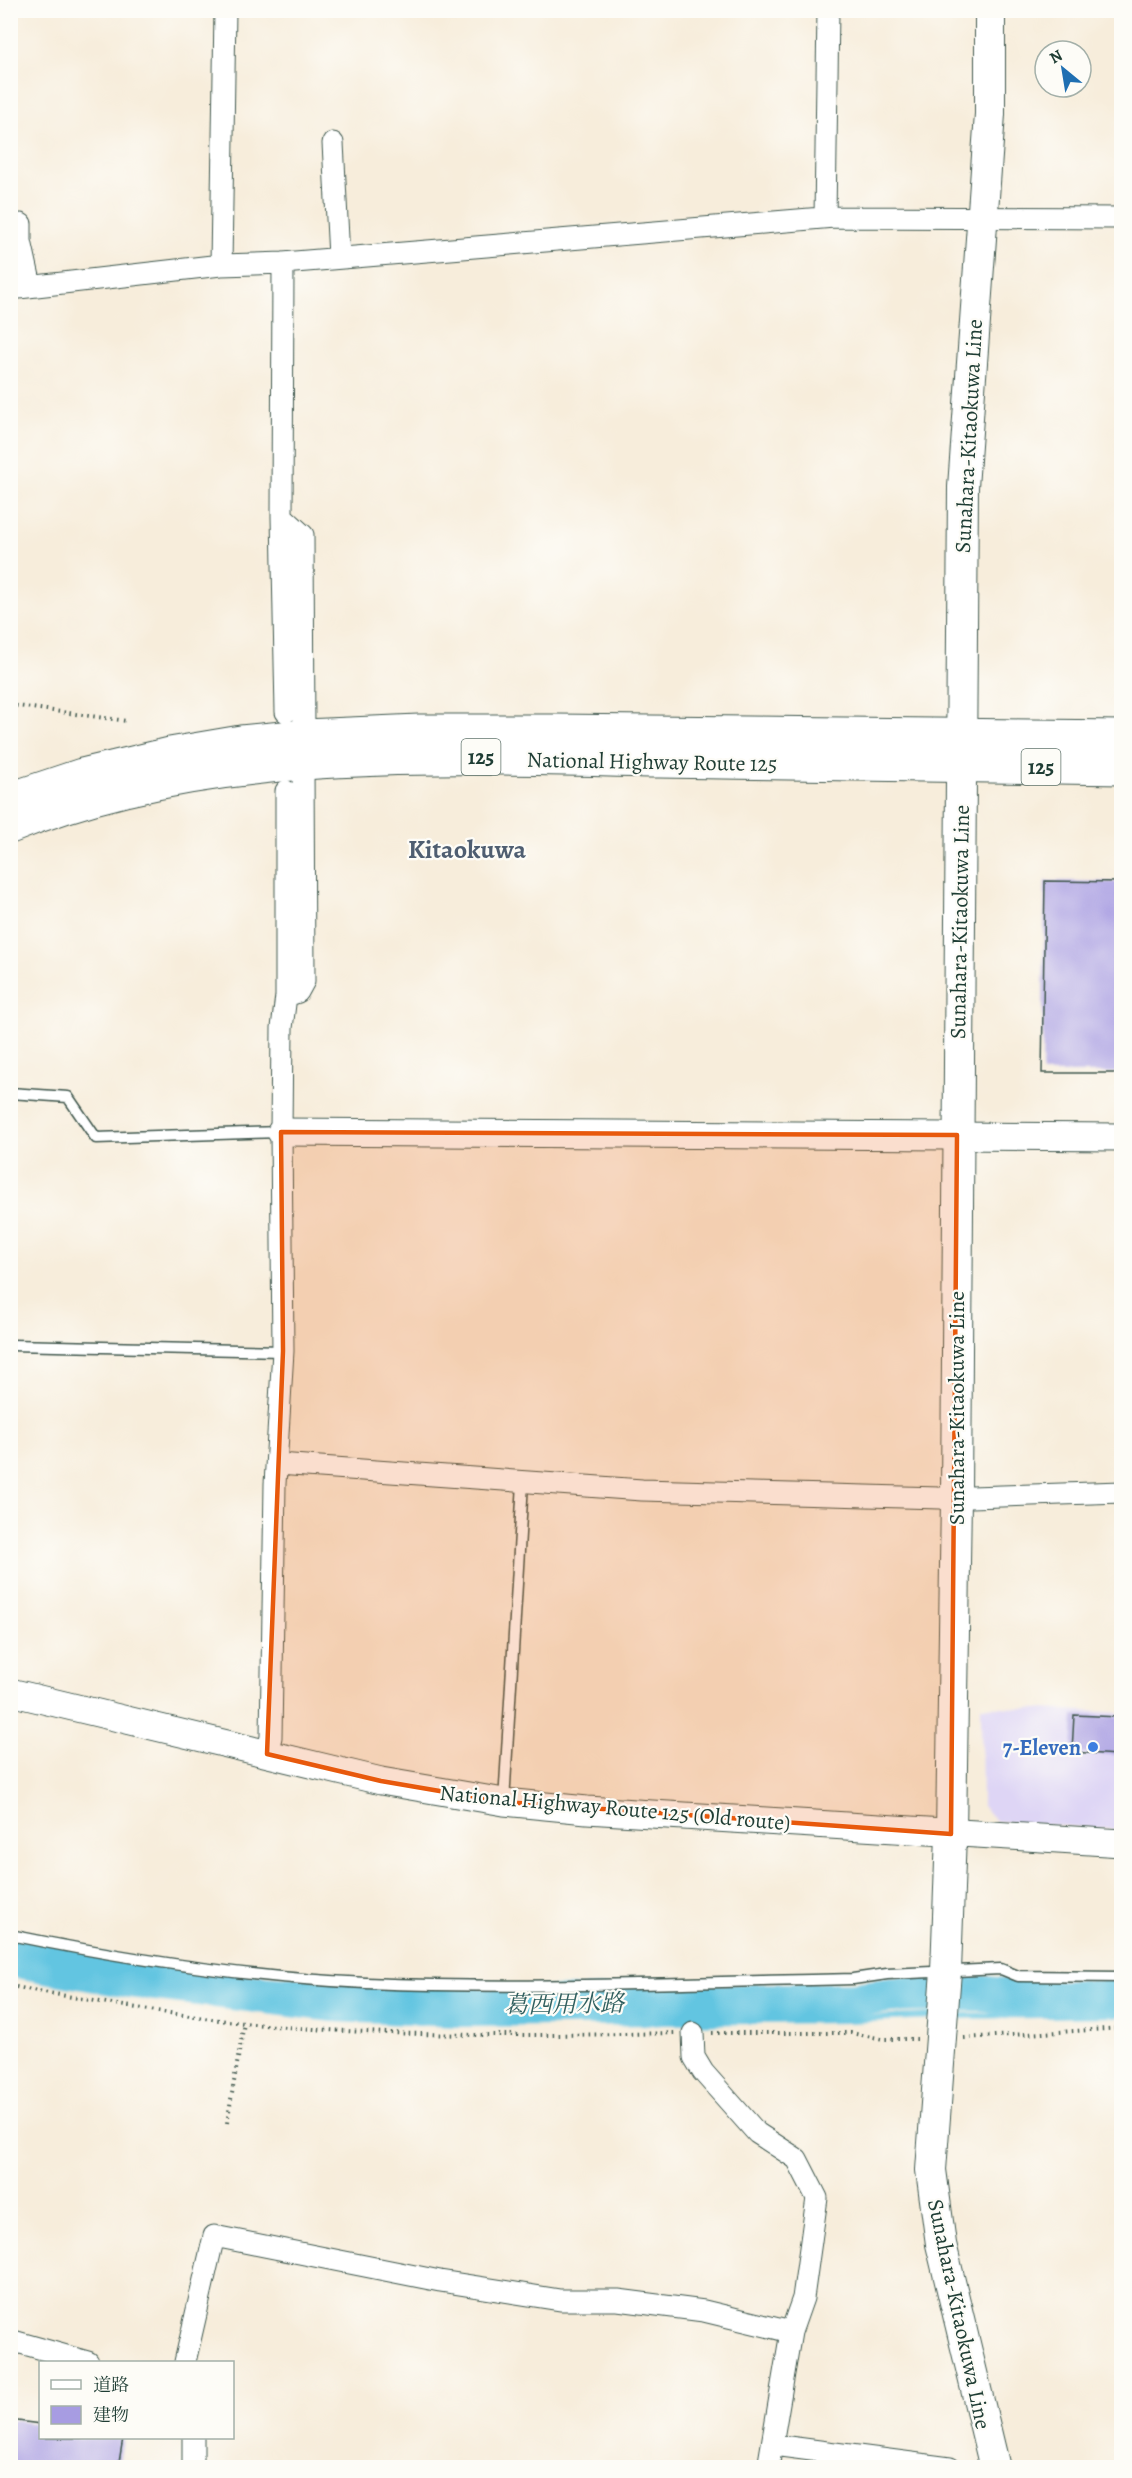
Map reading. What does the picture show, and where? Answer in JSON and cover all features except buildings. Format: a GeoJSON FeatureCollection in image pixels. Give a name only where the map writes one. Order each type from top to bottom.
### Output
{"type":"FeatureCollection","features":[{"type":"Feature","properties":{"kind":"highway","name":"National Highway Route 125"},"geometry":{"type":"LineString","coordinates":[[10,799],[82,775],[170,754],[241,742],[419,731],[543,731],[960,751],[1122,768]]}},
{"type":"Feature","properties":{"kind":"highway","name":"National Highway Route 125"},"geometry":{"type":"LineString","coordinates":[[960,751],[1122,736]]}},
{"type":"Feature","properties":{"kind":"highway","name":"National Highway Route 125"},"geometry":{"type":"LineString","coordinates":[[10,827],[88,800],[174,780],[298,737]]}},
{"type":"Feature","properties":{"kind":"main road","name":"Sunahara-Kitaokuwa Line"},"geometry":{"type":"LineString","coordinates":[[990,10],[990,114],[963,488],[956,1497],[951,1834],[945,1976],[931,2170],[934,2205],[995,2468]]}},
{"type":"Feature","properties":{"kind":"street"},"geometry":{"type":"LineString","coordinates":[[221,265],[225,10]]}},
{"type":"Feature","properties":{"kind":"street"},"geometry":{"type":"LineString","coordinates":[[825,218],[828,10]]}},
{"type":"Feature","properties":{"kind":"street"},"geometry":{"type":"LineString","coordinates":[[333,143],[339,257]]}},
{"type":"Feature","properties":{"kind":"street"},"geometry":{"type":"LineString","coordinates":[[21,224],[21,287],[221,265],[283,263],[825,218],[1122,218]]}},
{"type":"Feature","properties":{"kind":"street"},"geometry":{"type":"LineString","coordinates":[[283,263],[282,516],[298,737],[304,981],[298,992],[286,996]]}},
{"type":"Feature","properties":{"kind":"street"},"geometry":{"type":"LineString","coordinates":[[282,516],[303,535],[298,737]]}},
{"type":"Feature","properties":{"kind":"street"},"geometry":{"type":"LineString","coordinates":[[267,1754],[271,1737],[275,1484],[283,1351],[281,1132],[282,1028],[286,996],[286,791]]}},
{"type":"Feature","properties":{"kind":"street"},"geometry":{"type":"LineString","coordinates":[[281,1132],[1122,1137]]}},
{"type":"Feature","properties":{"kind":"street"},"geometry":{"type":"LineString","coordinates":[[278,1464],[642,1490],[956,1497],[1122,1492]]}},
{"type":"Feature","properties":{"kind":"street","name":"National Highway Route 125 (Old route)"},"geometry":{"type":"LineString","coordinates":[[10,1692],[381,1781],[504,1802],[951,1834],[1122,1843]]}},
{"type":"Feature","properties":{"kind":"street"},"geometry":{"type":"LineString","coordinates":[[693,2033],[694,2057],[703,2072],[757,2133],[797,2159],[817,2198],[803,2298],[791,2332],[768,2468]]}},
{"type":"Feature","properties":{"kind":"street"},"geometry":{"type":"LineString","coordinates":[[185,2361],[214,2236],[451,2283],[560,2300],[618,2300],[704,2312],[791,2332]]}},
{"type":"Feature","properties":{"kind":"street"},"geometry":{"type":"LineString","coordinates":[[10,2340],[84,2361]]}},
{"type":"Feature","properties":{"kind":"street"},"geometry":{"type":"LineString","coordinates":[[193,2439],[193,2468]]}},
{"type":"Feature","properties":{"kind":"street"},"geometry":{"type":"LineString","coordinates":[[773,2445],[950,2468]]}},
{"type":"Feature","properties":{"kind":"lane"},"geometry":{"type":"LineString","coordinates":[[10,1093],[68,1097],[96,1138],[281,1132]]}},
{"type":"Feature","properties":{"kind":"lane"},"geometry":{"type":"LineString","coordinates":[[10,1345],[283,1351]]}},
{"type":"Feature","properties":{"kind":"lane"},"geometry":{"type":"LineString","coordinates":[[504,1802],[523,1483]]}},
{"type":"Feature","properties":{"kind":"lane"},"geometry":{"type":"LineString","coordinates":[[10,1935],[136,1958],[248,1974],[364,1983],[476,1986],[852,1980],[887,1974],[945,1976],[1000,1969],[1018,1976],[1122,1977]]}},
{"type":"Feature","properties":{"kind":"path"},"geometry":{"type":"LineString","coordinates":[[10,705],[128,722]]}},
{"type":"Feature","properties":{"kind":"path"},"geometry":{"type":"LineString","coordinates":[[10,1986],[244,2023],[369,2032],[496,2037],[851,2033],[883,2039],[1122,2028]]}},
{"type":"Feature","properties":{"kind":"path"},"geometry":{"type":"LineString","coordinates":[[227,2123],[244,2023]]}},
{"type":"Feature","properties":{"kind":"highlighted area"},"geometry":{"type":"Polygon","coordinates":[[[281,1132],[957,1135],[951,1834],[504,1802],[381,1781],[267,1754],[283,1351],[281,1132]]]}},
{"type":"Feature","properties":{"kind":"shaded area"},"geometry":{"type":"Polygon","coordinates":[[[981,1706],[1121,1713],[1121,1830],[996,1821],[982,1806],[981,1706]]]}},
{"type":"Feature","properties":{"kind":"waterway","name":"葛西用水路"},"geometry":{"type":"LineString","coordinates":[[10,1954],[136,1977],[246,1992],[453,2006],[853,2000],[892,1995],[981,1993],[1021,1998],[1122,1998]]}},
{"type":"Feature","properties":{"kind":"waterway"},"geometry":{"type":"LineString","coordinates":[[10,1974],[129,1995],[332,2019],[458,2024],[848,2020],[933,2016]]}},
{"type":"Feature","properties":{"kind":"waterway"},"geometry":{"type":"LineString","coordinates":[[949,2016],[1122,2014]]}},
{"type":"Feature","properties":{"kind":"place","name":"7-Eleven"},"geometry":{"type":"Point","coordinates":[1093,1747]}},
{"type":"Feature","properties":{"kind":"district","name":"Kitaokuwa"},"geometry":{"type":"Point","coordinates":[467,849]}}]}
